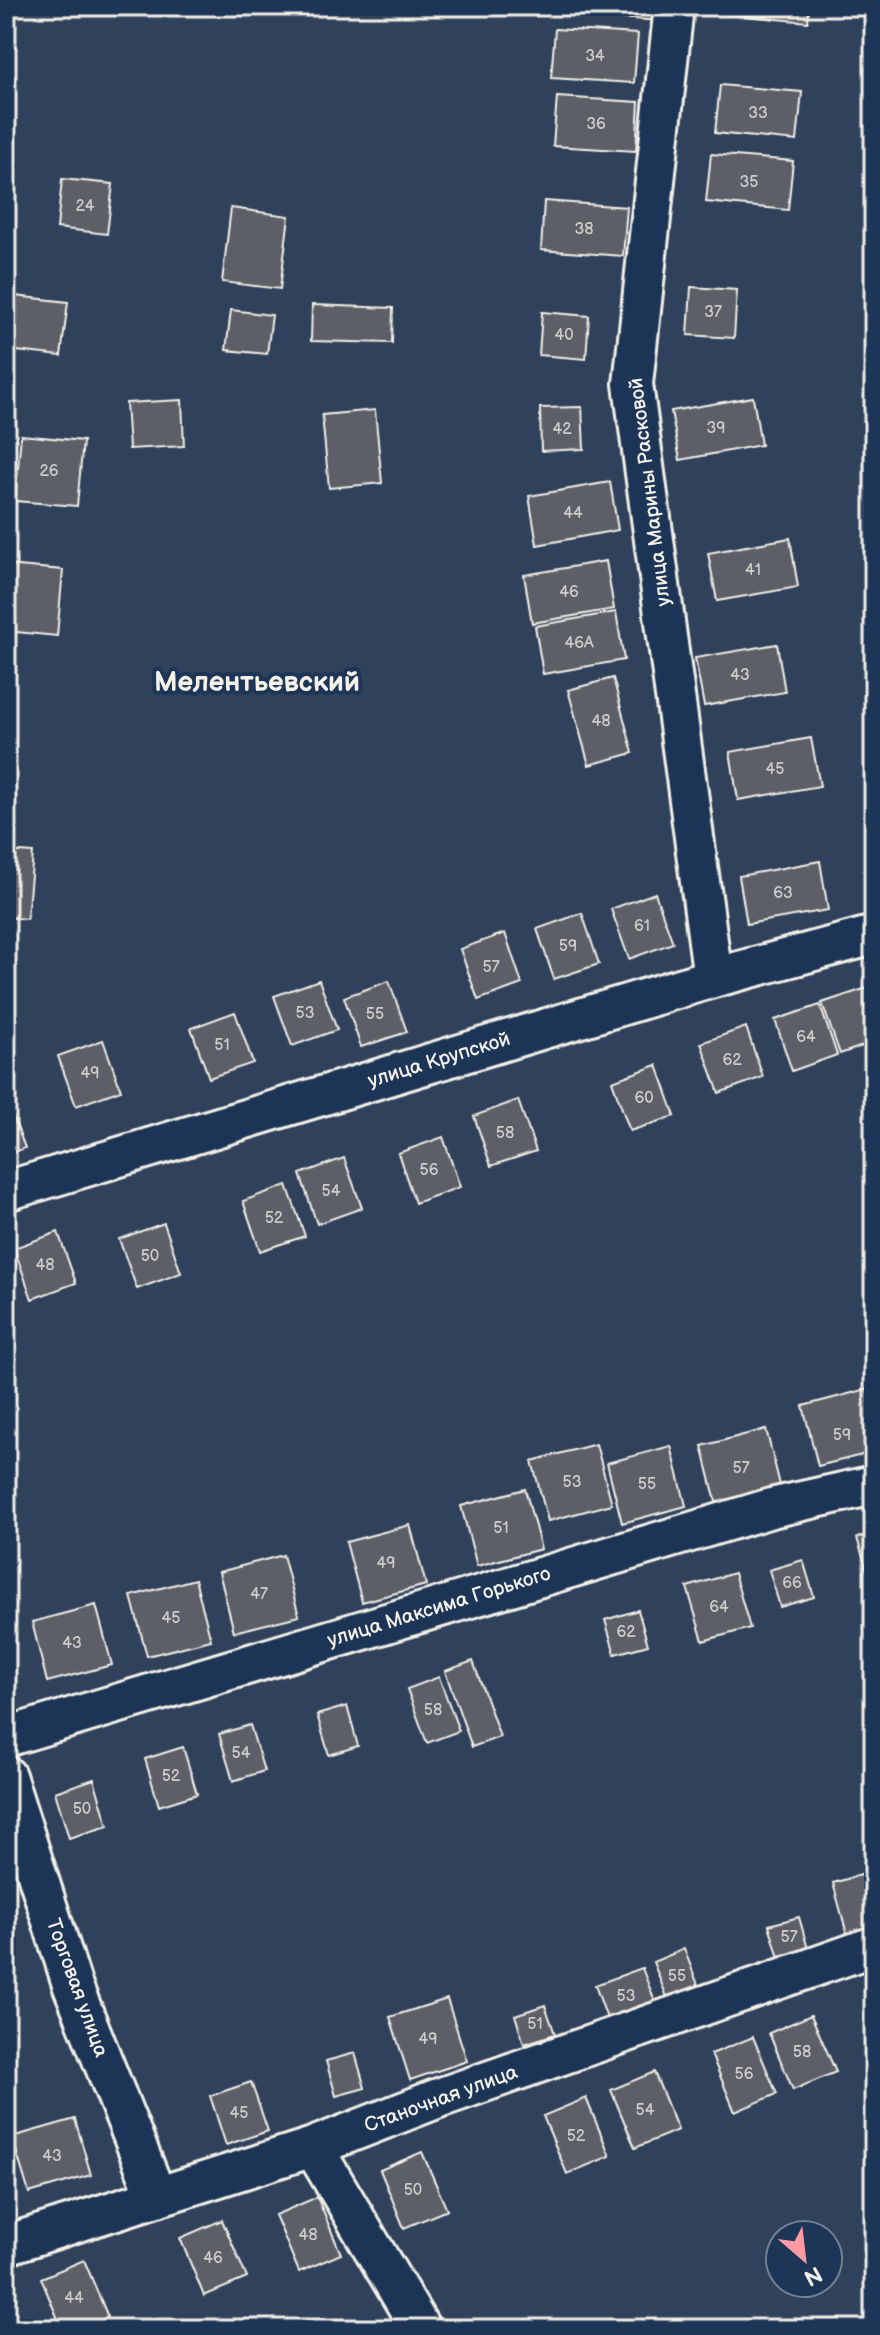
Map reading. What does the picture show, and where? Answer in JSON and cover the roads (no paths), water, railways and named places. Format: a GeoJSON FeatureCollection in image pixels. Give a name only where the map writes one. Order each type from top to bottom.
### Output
{"type":"FeatureCollection","features":[{"type":"Feature","properties":{"kind":"street","name":"улица Марины Расковой"},"geometry":{"type":"LineString","coordinates":[[674,6],[633,384],[713,978]]}},
{"type":"Feature","properties":{"kind":"street","name":"улица Крупской"},"geometry":{"type":"LineString","coordinates":[[6,1191],[713,978],[874,935]]}},
{"type":"Feature","properties":{"kind":"street","name":"улица Максима Горького"},"geometry":{"type":"LineString","coordinates":[[6,1737],[771,1508],[874,1485]]}},
{"type":"Feature","properties":{"kind":"street","name":"Торговая улица"},"geometry":{"type":"LineString","coordinates":[[6,1776],[72,1984],[157,2197]]}},
{"type":"Feature","properties":{"kind":"street","name":"Станочная улица"},"geometry":{"type":"LineString","coordinates":[[6,2245],[313,2147],[436,2099],[874,1946]]}},
{"type":"Feature","properties":{"kind":"street"},"geometry":{"type":"LineString","coordinates":[[313,2147],[421,2329]]}},
{"type":"Feature","properties":{"kind":"district","name":"Мелентьевский"},"geometry":{"type":"Point","coordinates":[257,682]}}]}
